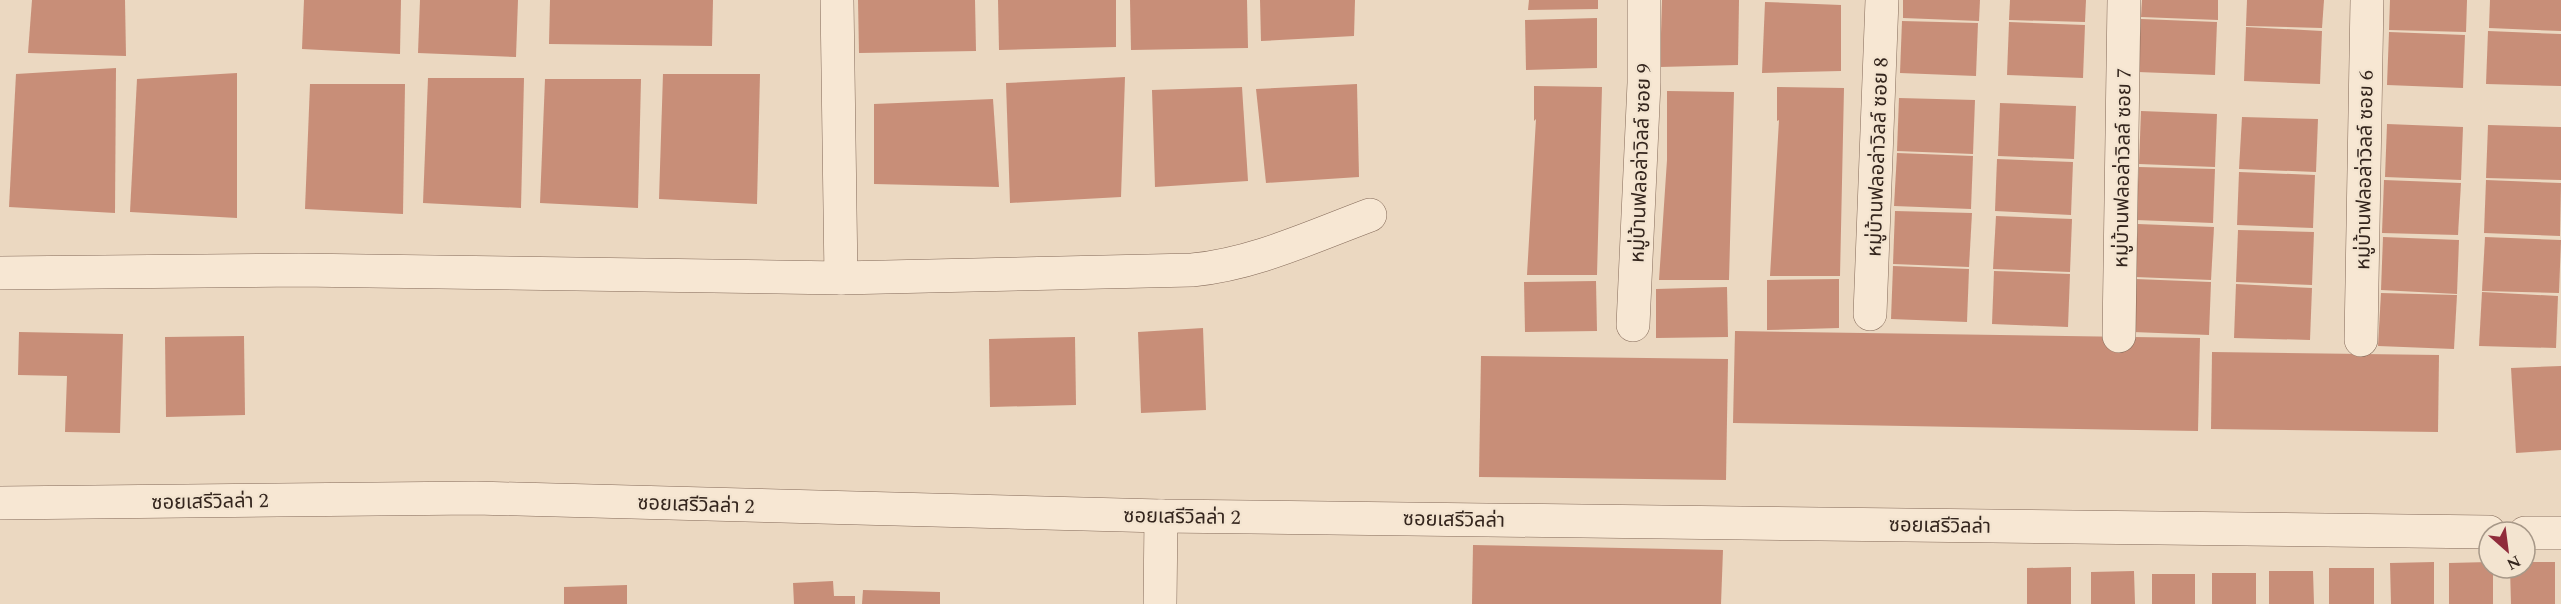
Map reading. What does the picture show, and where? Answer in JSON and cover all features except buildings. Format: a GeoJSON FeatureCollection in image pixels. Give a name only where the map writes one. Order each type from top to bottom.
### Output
{"type":"FeatureCollection","features":[{"type":"Feature","properties":{"kind":"street"},"geometry":{"type":"LineString","coordinates":[[837,0],[841,279]]}},
{"type":"Feature","properties":{"kind":"street","name":"หมู่บ้านฟลอล่าวิลล์ ซอย 9"},"geometry":{"type":"LineString","coordinates":[[1633,325],[1644,83],[1644,0]]}},
{"type":"Feature","properties":{"kind":"street","name":"หมู่บ้านฟลอล่าวิลล์ ซอย 8"},"geometry":{"type":"LineString","coordinates":[[1870,314],[1882,0]]}},
{"type":"Feature","properties":{"kind":"street","name":"หมู่บ้านฟลอล่าวิลล์ ซอย 7"},"geometry":{"type":"LineString","coordinates":[[2120,336],[2124,0]]}},
{"type":"Feature","properties":{"kind":"street","name":"หมู่บ้านฟลอล่าวิลล์ ซอย 6"},"geometry":{"type":"LineString","coordinates":[[2361,340],[2367,0]]}},
{"type":"Feature","properties":{"kind":"street"},"geometry":{"type":"LineString","coordinates":[[0,273],[299,270],[841,279],[1172,271],[1223,267],[1370,215]]}},
{"type":"Feature","properties":{"kind":"street","name":"ซอยเสรีวิลล่า 2"},"geometry":{"type":"LineString","coordinates":[[0,503],[476,498],[1161,516],[1392,519]]}},
{"type":"Feature","properties":{"kind":"street"},"geometry":{"type":"LineString","coordinates":[[1160,604],[1161,516]]}},
{"type":"Feature","properties":{"kind":"street","name":"ซอยเสรีวิลล่า"},"geometry":{"type":"LineString","coordinates":[[1392,519],[2477,532]]}},
{"type":"Feature","properties":{"kind":"street"},"geometry":{"type":"LineString","coordinates":[[2537,532],[2561,533]]}}]}
